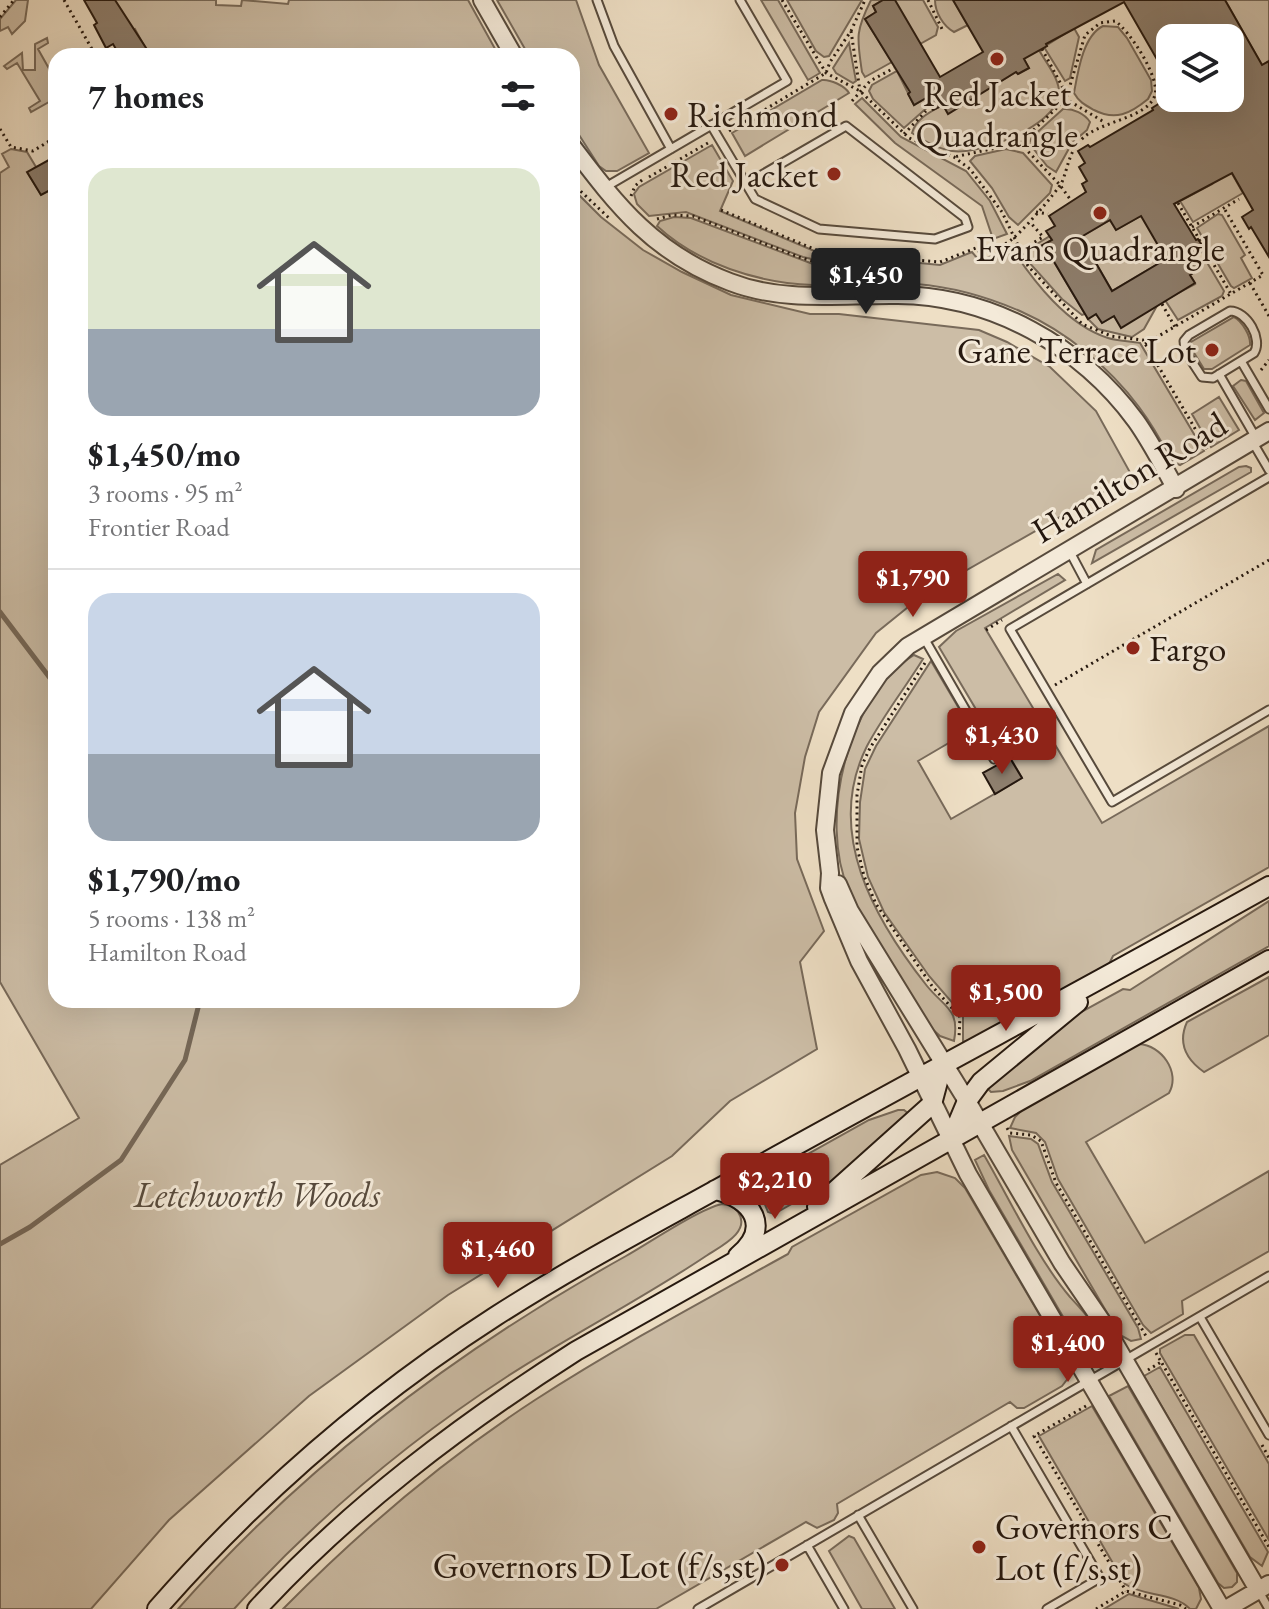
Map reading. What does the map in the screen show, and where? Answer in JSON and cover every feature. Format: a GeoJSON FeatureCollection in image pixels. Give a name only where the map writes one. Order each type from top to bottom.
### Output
{"type":"FeatureCollection","features":[{"type":"Feature","properties":{"kind":"main road"},"geometry":{"type":"LineString","coordinates":[[157,1609],[221,1539],[296,1467],[411,1375],[493,1318],[562,1275],[919,1076],[1269,886]]}},
{"type":"Feature","properties":{"kind":"main road"},"geometry":{"type":"LineString","coordinates":[[257,1609],[286,1577],[356,1513],[445,1440],[515,1390],[576,1351],[1269,960]]}},
{"type":"Feature","properties":{"kind":"main road"},"geometry":{"type":"LineString","coordinates":[[951,1140],[967,1101],[981,1082],[1117,971]]}},
{"type":"Feature","properties":{"kind":"main road"},"geometry":{"type":"LineString","coordinates":[[791,1231],[932,1104],[943,1063]]}},
{"type":"Feature","properties":{"kind":"main road"},"geometry":{"type":"LineString","coordinates":[[715,1190],[738,1196],[748,1203],[755,1231],[746,1249],[720,1270]]}},
{"type":"Feature","properties":{"kind":"street"},"geometry":{"type":"LineString","coordinates":[[482,0],[509,48]]}},
{"type":"Feature","properties":{"kind":"street"},"geometry":{"type":"LineString","coordinates":[[580,156],[632,220],[678,258],[700,270],[750,288],[812,297],[901,295],[942,299],[991,311],[1063,348],[1103,381],[1144,432],[1176,489]]}},
{"type":"Feature","properties":{"kind":"street","name":"Hamilton Road"},"geometry":{"type":"LineString","coordinates":[[1224,1609],[932,1104],[843,928],[829,888],[825,830],[828,791],[845,730],[880,673],[901,653],[923,636],[1176,489],[1259,437]]}},
{"type":"Feature","properties":{"kind":"street","name":"Hamilton Road"},"geometry":{"type":"LineString","coordinates":[[830,873],[1062,1263],[1263,1587]]}},
{"type":"Feature","properties":{"kind":"street"},"geometry":{"type":"LineString","coordinates":[[1224,1609],[1263,1587]]}},
{"type":"Feature","properties":{"kind":"lane"},"geometry":{"type":"LineString","coordinates":[[597,0],[614,46],[671,149]]}},
{"type":"Feature","properties":{"kind":"lane"},"geometry":{"type":"LineString","coordinates":[[604,188],[787,81],[740,0]]}},
{"type":"Feature","properties":{"kind":"lane"},"geometry":{"type":"LineString","coordinates":[[711,125],[746,184],[755,199],[819,229],[935,239],[968,227],[965,218],[846,126],[746,184]]}},
{"type":"Feature","properties":{"kind":"lane"},"geometry":{"type":"LineString","coordinates":[[1230,311],[1237,311],[1243,315],[1259,344],[1254,353],[1241,361],[1209,378],[1199,375],[1183,345],[1189,335],[1230,311]]}},
{"type":"Feature","properties":{"kind":"lane"},"geometry":{"type":"LineString","coordinates":[[1241,361],[1269,409]]}},
{"type":"Feature","properties":{"kind":"lane"},"geometry":{"type":"LineString","coordinates":[[1219,374],[1259,437],[1269,470]]}},
{"type":"Feature","properties":{"kind":"lane"},"geometry":{"type":"LineString","coordinates":[[1269,477],[1010,629],[1112,802],[1269,710]]}},
{"type":"Feature","properties":{"kind":"lane"},"geometry":{"type":"LineString","coordinates":[[1069,550],[1087,584]]}},
{"type":"Feature","properties":{"kind":"lane"},"geometry":{"type":"LineString","coordinates":[[923,636],[994,759]]}},
{"type":"Feature","properties":{"kind":"lane"},"geometry":{"type":"LineString","coordinates":[[698,1609],[1269,1276]]}},
{"type":"Feature","properties":{"kind":"lane"},"geometry":{"type":"LineString","coordinates":[[1200,1317],[1269,1435]]}},
{"type":"Feature","properties":{"kind":"lane"},"geometry":{"type":"LineString","coordinates":[[1011,1426],[1100,1578],[1047,1609]]}},
{"type":"Feature","properties":{"kind":"lane"},"geometry":{"type":"LineString","coordinates":[[858,1515],[913,1609]]}},
{"type":"Feature","properties":{"kind":"lane"},"geometry":{"type":"LineString","coordinates":[[807,1545],[844,1609]]}},
{"type":"Feature","properties":{"kind":"lane","name":"Hamilton Road"},"geometry":{"type":"LineString","coordinates":[[1263,1587],[1269,1609]]}},
{"type":"Feature","properties":{"kind":"path"},"geometry":{"type":"LineString","coordinates":[[0,17],[14,0]]}},
{"type":"Feature","properties":{"kind":"path"},"geometry":{"type":"LineString","coordinates":[[64,0],[91,48]]}},
{"type":"Feature","properties":{"kind":"path"},"geometry":{"type":"LineString","coordinates":[[782,0],[826,73],[860,91],[904,134],[954,157],[970,169],[986,187],[1019,251],[1044,286],[1082,324],[1111,336],[1143,340],[1217,464]]}},
{"type":"Feature","properties":{"kind":"path"},"geometry":{"type":"LineString","coordinates":[[826,73],[865,0]]}},
{"type":"Feature","properties":{"kind":"path"},"geometry":{"type":"LineString","coordinates":[[928,0],[943,31]]}},
{"type":"Feature","properties":{"kind":"path"},"geometry":{"type":"LineString","coordinates":[[721,210],[821,252],[940,262],[976,248],[980,253],[987,252],[1014,238],[1060,185],[1066,164],[1078,143],[1095,128],[1121,121],[1149,105],[1156,89],[1152,74],[1124,27],[1115,21],[1100,23],[1085,35],[1066,99],[1020,143],[954,157]]}},
{"type":"Feature","properties":{"kind":"path"},"geometry":{"type":"LineString","coordinates":[[851,31],[860,91]]}},
{"type":"Feature","properties":{"kind":"path"},"geometry":{"type":"LineString","coordinates":[[1042,49],[1066,99],[1106,123]]}},
{"type":"Feature","properties":{"kind":"path"},"geometry":{"type":"LineString","coordinates":[[852,101],[870,81],[894,68]]}},
{"type":"Feature","properties":{"kind":"path"},"geometry":{"type":"LineString","coordinates":[[904,134],[926,111]]}},
{"type":"Feature","properties":{"kind":"path"},"geometry":{"type":"LineString","coordinates":[[0,129],[11,147],[33,151],[48,142]]}},
{"type":"Feature","properties":{"kind":"path"},"geometry":{"type":"LineString","coordinates":[[1020,143],[1070,199]]}},
{"type":"Feature","properties":{"kind":"path"},"geometry":{"type":"LineString","coordinates":[[580,191],[605,217],[652,220],[672,215],[693,216],[819,263],[843,261],[845,254]]}},
{"type":"Feature","properties":{"kind":"path"},"geometry":{"type":"LineString","coordinates":[[1192,227],[1239,199]]}},
{"type":"Feature","properties":{"kind":"path"},"geometry":{"type":"LineString","coordinates":[[1178,203],[1231,294]]}},
{"type":"Feature","properties":{"kind":"path"},"geometry":{"type":"LineString","coordinates":[[1145,344],[1263,275],[1224,208]]}},
{"type":"Feature","properties":{"kind":"path"},"geometry":{"type":"LineString","coordinates":[[1036,212],[1048,214]]}},
{"type":"Feature","properties":{"kind":"path"},"geometry":{"type":"LineString","coordinates":[[1019,251],[1043,237],[1029,221]]}},
{"type":"Feature","properties":{"kind":"path"},"geometry":{"type":"LineString","coordinates":[[1250,283],[1269,316]]}},
{"type":"Feature","properties":{"kind":"path"},"geometry":{"type":"LineString","coordinates":[[1162,304],[1175,327]]}},
{"type":"Feature","properties":{"kind":"path"},"geometry":{"type":"LineString","coordinates":[[1055,685],[1269,560]]}},
{"type":"Feature","properties":{"kind":"path"},"geometry":{"type":"LineString","coordinates":[[986,630],[1012,614]]}},
{"type":"Feature","properties":{"kind":"path"},"geometry":{"type":"LineString","coordinates":[[932,652],[862,765],[857,795],[857,847],[864,876],[876,904],[932,986],[960,1017],[958,1042],[964,1053]]}},
{"type":"Feature","properties":{"kind":"path"},"geometry":{"type":"LineString","coordinates":[[998,1112],[1010,1133],[1031,1135],[1041,1141],[1056,1183],[1269,1547]]}},
{"type":"Feature","properties":{"kind":"path"},"geometry":{"type":"LineString","coordinates":[[1034,1436],[1126,1591],[1186,1609]]}},
{"type":"Feature","properties":{"kind":"path"},"geometry":{"type":"LineString","coordinates":[[1096,1609],[1126,1591]]}},
{"type":"Feature","properties":{"kind":"green space"},"geometry":{"type":"Polygon","coordinates":[[[16,0],[28,0],[25,21],[12,34],[8,27],[0,31],[0,19],[16,0]]]}},
{"type":"Feature","properties":{"kind":"green space"},"geometry":{"type":"Polygon","coordinates":[[[115,0],[216,0],[216,5],[241,6],[242,0],[288,4],[289,0],[468,0],[495,48],[145,48],[135,29],[129,32],[115,0]]]}},
{"type":"Feature","properties":{"kind":"green space"},"geometry":{"type":"Polygon","coordinates":[[[497,0],[576,0],[599,65],[649,153],[617,171],[606,171],[599,166],[580,136],[580,48],[524,48],[497,0]]]}},
{"type":"Feature","properties":{"kind":"green space"},"geometry":{"type":"Polygon","coordinates":[[[761,0],[778,0],[820,73],[808,80],[761,0]]]}},
{"type":"Feature","properties":{"kind":"green space"},"geometry":{"type":"Polygon","coordinates":[[[787,0],[862,0],[829,56],[824,57],[816,51],[787,0]]]}},
{"type":"Feature","properties":{"kind":"green space"},"geometry":{"type":"Polygon","coordinates":[[[871,0],[883,0],[873,6],[876,12],[865,19],[892,62],[865,77],[859,35],[871,0]]]}},
{"type":"Feature","properties":{"kind":"green space"},"geometry":{"type":"Polygon","coordinates":[[[889,0],[923,0],[938,27],[936,35],[920,44],[889,0]]]}},
{"type":"Feature","properties":{"kind":"green space"},"geometry":{"type":"Polygon","coordinates":[[[935,0],[953,0],[968,25],[954,32],[946,26],[936,9],[935,0]]]}},
{"type":"Feature","properties":{"kind":"green space"},"geometry":{"type":"Polygon","coordinates":[[[1225,0],[1269,0],[1269,61],[1262,65],[1244,33],[1244,24],[1239,24],[1225,0]]]}},
{"type":"Feature","properties":{"kind":"green space"},"geometry":{"type":"Polygon","coordinates":[[[1103,26],[1118,27],[1151,80],[1152,91],[1148,99],[1122,114],[1109,115],[1094,110],[1074,93],[1086,46],[1103,26]]]}},
{"type":"Feature","properties":{"kind":"green space"},"geometry":{"type":"Polygon","coordinates":[[[1074,28],[1079,37],[1070,78],[1065,81],[1044,47],[1074,28]]]}},
{"type":"Feature","properties":{"kind":"green space"},"geometry":{"type":"Polygon","coordinates":[[[47,38],[48,43],[38,49],[48,67],[48,102],[31,112],[29,108],[40,101],[17,63],[7,69],[4,66],[22,53],[23,70],[35,70],[35,44],[47,38]]]}},
{"type":"Feature","properties":{"kind":"green space"},"geometry":{"type":"Polygon","coordinates":[[[849,43],[856,81],[853,83],[833,68],[849,43]]]}},
{"type":"Feature","properties":{"kind":"green space"},"geometry":{"type":"Polygon","coordinates":[[[1039,50],[1055,78],[1059,96],[1054,107],[1030,128],[997,144],[964,151],[942,148],[912,133],[921,119],[943,105],[948,113],[1016,72],[1018,74],[1029,68],[1022,56],[1039,50]]]}},
{"type":"Feature","properties":{"kind":"green space"},"geometry":{"type":"Polygon","coordinates":[[[897,71],[914,105],[926,98],[930,105],[904,128],[873,99],[869,91],[872,85],[897,71]]]}},
{"type":"Feature","properties":{"kind":"green space"},"geometry":{"type":"Polygon","coordinates":[[[822,80],[837,84],[849,93],[745,156],[732,133],[822,80]]]}},
{"type":"Feature","properties":{"kind":"green space"},"geometry":{"type":"Polygon","coordinates":[[[862,98],[901,137],[966,171],[990,201],[1007,234],[993,239],[982,206],[895,143],[855,104],[862,98]]]}},
{"type":"Feature","properties":{"kind":"green space"},"geometry":{"type":"Polygon","coordinates":[[[1063,109],[1078,112],[1090,122],[1087,130],[1072,143],[1056,172],[1047,166],[1029,143],[1063,109]]]}},
{"type":"Feature","properties":{"kind":"green space"},"geometry":{"type":"Polygon","coordinates":[[[712,145],[733,181],[720,211],[819,253],[842,256],[842,259],[825,262],[803,257],[686,212],[649,216],[637,204],[634,194],[639,187],[712,145]]]}},
{"type":"Feature","properties":{"kind":"green space","name":"Letchworth Woods"},"geometry":{"type":"Polygon","coordinates":[[[11,149],[27,152],[36,167],[28,173],[41,195],[48,191],[48,1008],[580,1008],[580,196],[643,250],[731,295],[810,314],[839,314],[979,330],[1007,342],[1050,367],[1096,411],[1132,476],[923,595],[876,633],[819,712],[805,757],[795,813],[797,859],[824,931],[800,962],[817,1049],[730,1101],[672,1156],[448,1295],[309,1396],[169,1520],[91,1609],[0,1609],[0,1165],[79,1118],[0,982],[0,173],[9,167],[2,154],[11,149]]]}},
{"type":"Feature","properties":{"kind":"green space"},"geometry":{"type":"Polygon","coordinates":[[[1006,149],[1023,153],[1052,185],[1050,193],[1018,225],[970,161],[975,156],[1006,149]]]}},
{"type":"Feature","properties":{"kind":"green space"},"geometry":{"type":"Polygon","coordinates":[[[1201,165],[1227,165],[1243,193],[1193,222],[1180,201],[1212,184],[1201,165]]]}},
{"type":"Feature","properties":{"kind":"green space"},"geometry":{"type":"Polygon","coordinates":[[[1151,210],[1166,259],[1112,291],[1081,237],[1110,220],[1116,230],[1151,210]]]}},
{"type":"Feature","properties":{"kind":"green space"},"geometry":{"type":"Polygon","coordinates":[[[1218,214],[1222,215],[1245,255],[1241,258],[1252,278],[1234,288],[1197,228],[1218,214]]]}},
{"type":"Feature","properties":{"kind":"green space"},"geometry":{"type":"Polygon","coordinates":[[[674,217],[691,218],[824,266],[846,263],[848,256],[940,265],[972,252],[977,258],[987,258],[1011,247],[1041,288],[1065,313],[1108,338],[1140,343],[1204,451],[1180,465],[1173,461],[1143,413],[1114,378],[1071,340],[1022,312],[970,294],[930,285],[813,285],[750,275],[691,251],[657,226],[660,221],[674,217]]]}},
{"type":"Feature","properties":{"kind":"green space"},"geometry":{"type":"Polygon","coordinates":[[[1050,236],[1052,240],[1041,246],[1047,257],[1050,255],[1085,314],[1082,315],[1062,299],[1026,259],[1027,250],[1050,236]]]}},
{"type":"Feature","properties":{"kind":"green space"},"geometry":{"type":"Polygon","coordinates":[[[1205,259],[1224,291],[1222,296],[1178,320],[1165,300],[1195,284],[1190,275],[1199,269],[1197,264],[1205,259]]]}},
{"type":"Feature","properties":{"kind":"green space"},"geometry":{"type":"Polygon","coordinates":[[[1158,304],[1144,329],[1132,337],[1098,329],[1088,319],[1096,314],[1102,323],[1114,316],[1121,327],[1158,304]]]}},
{"type":"Feature","properties":{"kind":"green space"},"geometry":{"type":"Polygon","coordinates":[[[1234,317],[1245,329],[1250,345],[1212,369],[1204,369],[1191,348],[1191,342],[1234,317]]]}},
{"type":"Feature","properties":{"kind":"green space"},"geometry":{"type":"Polygon","coordinates":[[[1241,380],[1246,381],[1264,413],[1255,420],[1233,386],[1241,380]]]}},
{"type":"Feature","properties":{"kind":"green space"},"geometry":{"type":"Polygon","coordinates":[[[1219,397],[1239,430],[1211,447],[1192,414],[1219,397]]]}},
{"type":"Feature","properties":{"kind":"green space"},"geometry":{"type":"Polygon","coordinates":[[[1239,467],[1251,468],[1251,472],[1092,563],[1096,550],[1239,467]]]}},
{"type":"Feature","properties":{"kind":"green space"},"geometry":{"type":"Polygon","coordinates":[[[1058,574],[1065,580],[985,628],[1102,823],[1269,726],[1269,867],[1113,956],[1109,964],[963,1042],[963,1015],[929,976],[884,912],[868,877],[859,839],[865,769],[876,746],[931,661],[964,717],[964,734],[918,761],[951,819],[1022,778],[939,647],[956,631],[1058,574]]]}},
{"type":"Feature","properties":{"kind":"green space"},"geometry":{"type":"Polygon","coordinates":[[[914,655],[923,659],[873,735],[855,778],[851,810],[853,842],[873,903],[889,932],[927,986],[953,1015],[954,1041],[940,1036],[930,1027],[886,961],[849,891],[840,862],[838,797],[856,730],[871,700],[891,674],[914,655]]]}},
{"type":"Feature","properties":{"kind":"green space"},"geometry":{"type":"Polygon","coordinates":[[[1269,901],[1269,946],[1030,1081],[1003,1091],[991,1092],[987,1088],[1065,1021],[1123,989],[1130,990],[1269,901]]]}},
{"type":"Feature","properties":{"kind":"green space"},"geometry":{"type":"Polygon","coordinates":[[[1269,977],[1269,1035],[1204,1072],[1185,1051],[1183,1037],[1187,1022],[1269,977]]]}},
{"type":"Feature","properties":{"kind":"green space"},"geometry":{"type":"Polygon","coordinates":[[[1139,1044],[1155,1049],[1167,1061],[1172,1077],[1169,1093],[1086,1142],[1145,1243],[1269,1171],[1269,1251],[1182,1301],[1183,1314],[1151,1333],[1143,1325],[1058,1179],[1045,1142],[1036,1133],[1010,1128],[1024,1108],[1139,1044]]]}},
{"type":"Feature","properties":{"kind":"green space"},"geometry":{"type":"Polygon","coordinates":[[[898,1110],[909,1114],[848,1172],[774,1214],[768,1212],[762,1197],[753,1187],[756,1183],[869,1120],[898,1110]]]}},
{"type":"Feature","properties":{"kind":"green space"},"geometry":{"type":"Polygon","coordinates":[[[1009,1136],[1031,1139],[1038,1144],[1052,1182],[1138,1328],[1141,1339],[1131,1341],[1120,1335],[1012,1150],[1009,1136]]]}},
{"type":"Feature","properties":{"kind":"green space"},"geometry":{"type":"Polygon","coordinates":[[[984,1155],[1046,1265],[1097,1331],[1105,1354],[1099,1360],[1086,1356],[989,1190],[975,1160],[984,1155]]]}},
{"type":"Feature","properties":{"kind":"green space"},"geometry":{"type":"Polygon","coordinates":[[[937,1172],[955,1178],[965,1188],[1069,1365],[1069,1377],[1062,1386],[1024,1408],[1017,1408],[1010,1402],[837,1504],[838,1513],[834,1520],[817,1528],[806,1522],[656,1609],[283,1609],[403,1498],[535,1400],[788,1254],[792,1247],[921,1175],[937,1172]]]}},
{"type":"Feature","properties":{"kind":"green space"},"geometry":{"type":"Polygon","coordinates":[[[722,1204],[735,1208],[741,1219],[741,1226],[726,1243],[508,1376],[434,1427],[329,1514],[234,1609],[178,1609],[278,1506],[387,1413],[503,1330],[688,1219],[722,1204]]]}},
{"type":"Feature","properties":{"kind":"green space"},"geometry":{"type":"Polygon","coordinates":[[[1185,1335],[1194,1335],[1269,1464],[1269,1540],[1160,1353],[1160,1349],[1185,1335]]]}},
{"type":"Feature","properties":{"kind":"green space"},"geometry":{"type":"Polygon","coordinates":[[[1160,1367],[1268,1552],[1262,1566],[1250,1557],[1144,1376],[1160,1367]]]}},
{"type":"Feature","properties":{"kind":"green space"},"geometry":{"type":"Polygon","coordinates":[[[1128,1386],[1237,1573],[1237,1582],[1232,1587],[1224,1588],[1218,1583],[1109,1396],[1128,1386]]]}},
{"type":"Feature","properties":{"kind":"green space"},"geometry":{"type":"Polygon","coordinates":[[[1092,1406],[1199,1588],[1201,1599],[1196,1609],[1125,1584],[1039,1436],[1092,1406]]]}},
{"type":"Feature","properties":{"kind":"green space"},"geometry":{"type":"Polygon","coordinates":[[[849,1536],[854,1538],[895,1609],[862,1609],[829,1551],[849,1536]]]}},
{"type":"Feature","properties":{"kind":"green space"},"geometry":{"type":"Polygon","coordinates":[[[1129,1594],[1176,1608],[1179,1609],[1104,1609],[1129,1594]]]}},
{"type":"Feature","properties":{"kind":"building"},"geometry":{"type":"Polygon","coordinates":[[[84,0],[115,0],[146,48],[115,48],[113,44],[106,48],[94,25],[97,23],[84,0]]]}},
{"type":"Feature","properties":{"kind":"building"},"geometry":{"type":"Polygon","coordinates":[[[883,0],[895,0],[940,77],[983,52],[953,0],[1225,0],[1239,24],[1156,24],[1156,58],[1124,2],[1046,44],[1024,59],[1029,68],[1018,74],[1016,72],[948,114],[943,105],[933,110],[926,98],[914,105],[908,94],[910,92],[865,19],[876,12],[873,6],[883,0]]]}},
{"type":"Feature","properties":{"kind":"building"},"geometry":{"type":"Polygon","coordinates":[[[1244,33],[1262,65],[1269,61],[1269,257],[1242,217],[1253,210],[1232,173],[1174,204],[1205,250],[1193,257],[1200,269],[1190,275],[1195,283],[1121,328],[1114,316],[1102,323],[1096,314],[1088,319],[1050,255],[1047,257],[1041,246],[1052,240],[1046,231],[1055,226],[1049,216],[1086,192],[1082,184],[1087,181],[1079,167],[1085,163],[1078,151],[1088,145],[1090,147],[1156,106],[1156,112],[1244,112],[1244,33]],[[1141,216],[1116,230],[1110,220],[1081,237],[1112,291],[1166,259],[1141,216]]]}},
{"type":"Feature","properties":{"kind":"building"},"geometry":{"type":"Polygon","coordinates":[[[48,160],[48,191],[41,195],[27,172],[48,160]]]}},
{"type":"Feature","properties":{"kind":"building"},"geometry":{"type":"Polygon","coordinates":[[[1010,758],[1022,778],[995,794],[983,773],[1010,758]]]}},
{"type":"Feature","properties":{"kind":"waterway"},"geometry":{"type":"LineString","coordinates":[[0,612],[48,675]]}},
{"type":"Feature","properties":{"kind":"waterway"},"geometry":{"type":"LineString","coordinates":[[0,1244],[30,1227],[121,1160],[185,1060],[198,1008]]}},
{"type":"Feature","properties":{"kind":"place","name":"Red Jacket Quadrangle"},"geometry":{"type":"Point","coordinates":[997,59]}},
{"type":"Feature","properties":{"kind":"place","name":"Richmond"},"geometry":{"type":"Point","coordinates":[671,114]}},
{"type":"Feature","properties":{"kind":"place","name":"Red Jacket"},"geometry":{"type":"Point","coordinates":[834,174]}},
{"type":"Feature","properties":{"kind":"place","name":"Evans Quadrangle"},"geometry":{"type":"Point","coordinates":[1100,213]}},
{"type":"Feature","properties":{"kind":"place","name":"Gane Terrace Lot"},"geometry":{"type":"Point","coordinates":[1212,350]}},
{"type":"Feature","properties":{"kind":"place","name":"Fargo"},"geometry":{"type":"Point","coordinates":[1133,648]}},
{"type":"Feature","properties":{"kind":"place","name":"Governors C Lot (f/s,st)"},"geometry":{"type":"Point","coordinates":[979,1547]}},
{"type":"Feature","properties":{"kind":"place","name":"Governors D Lot (f/s,st)"},"geometry":{"type":"Point","coordinates":[782,1565]}}]}
